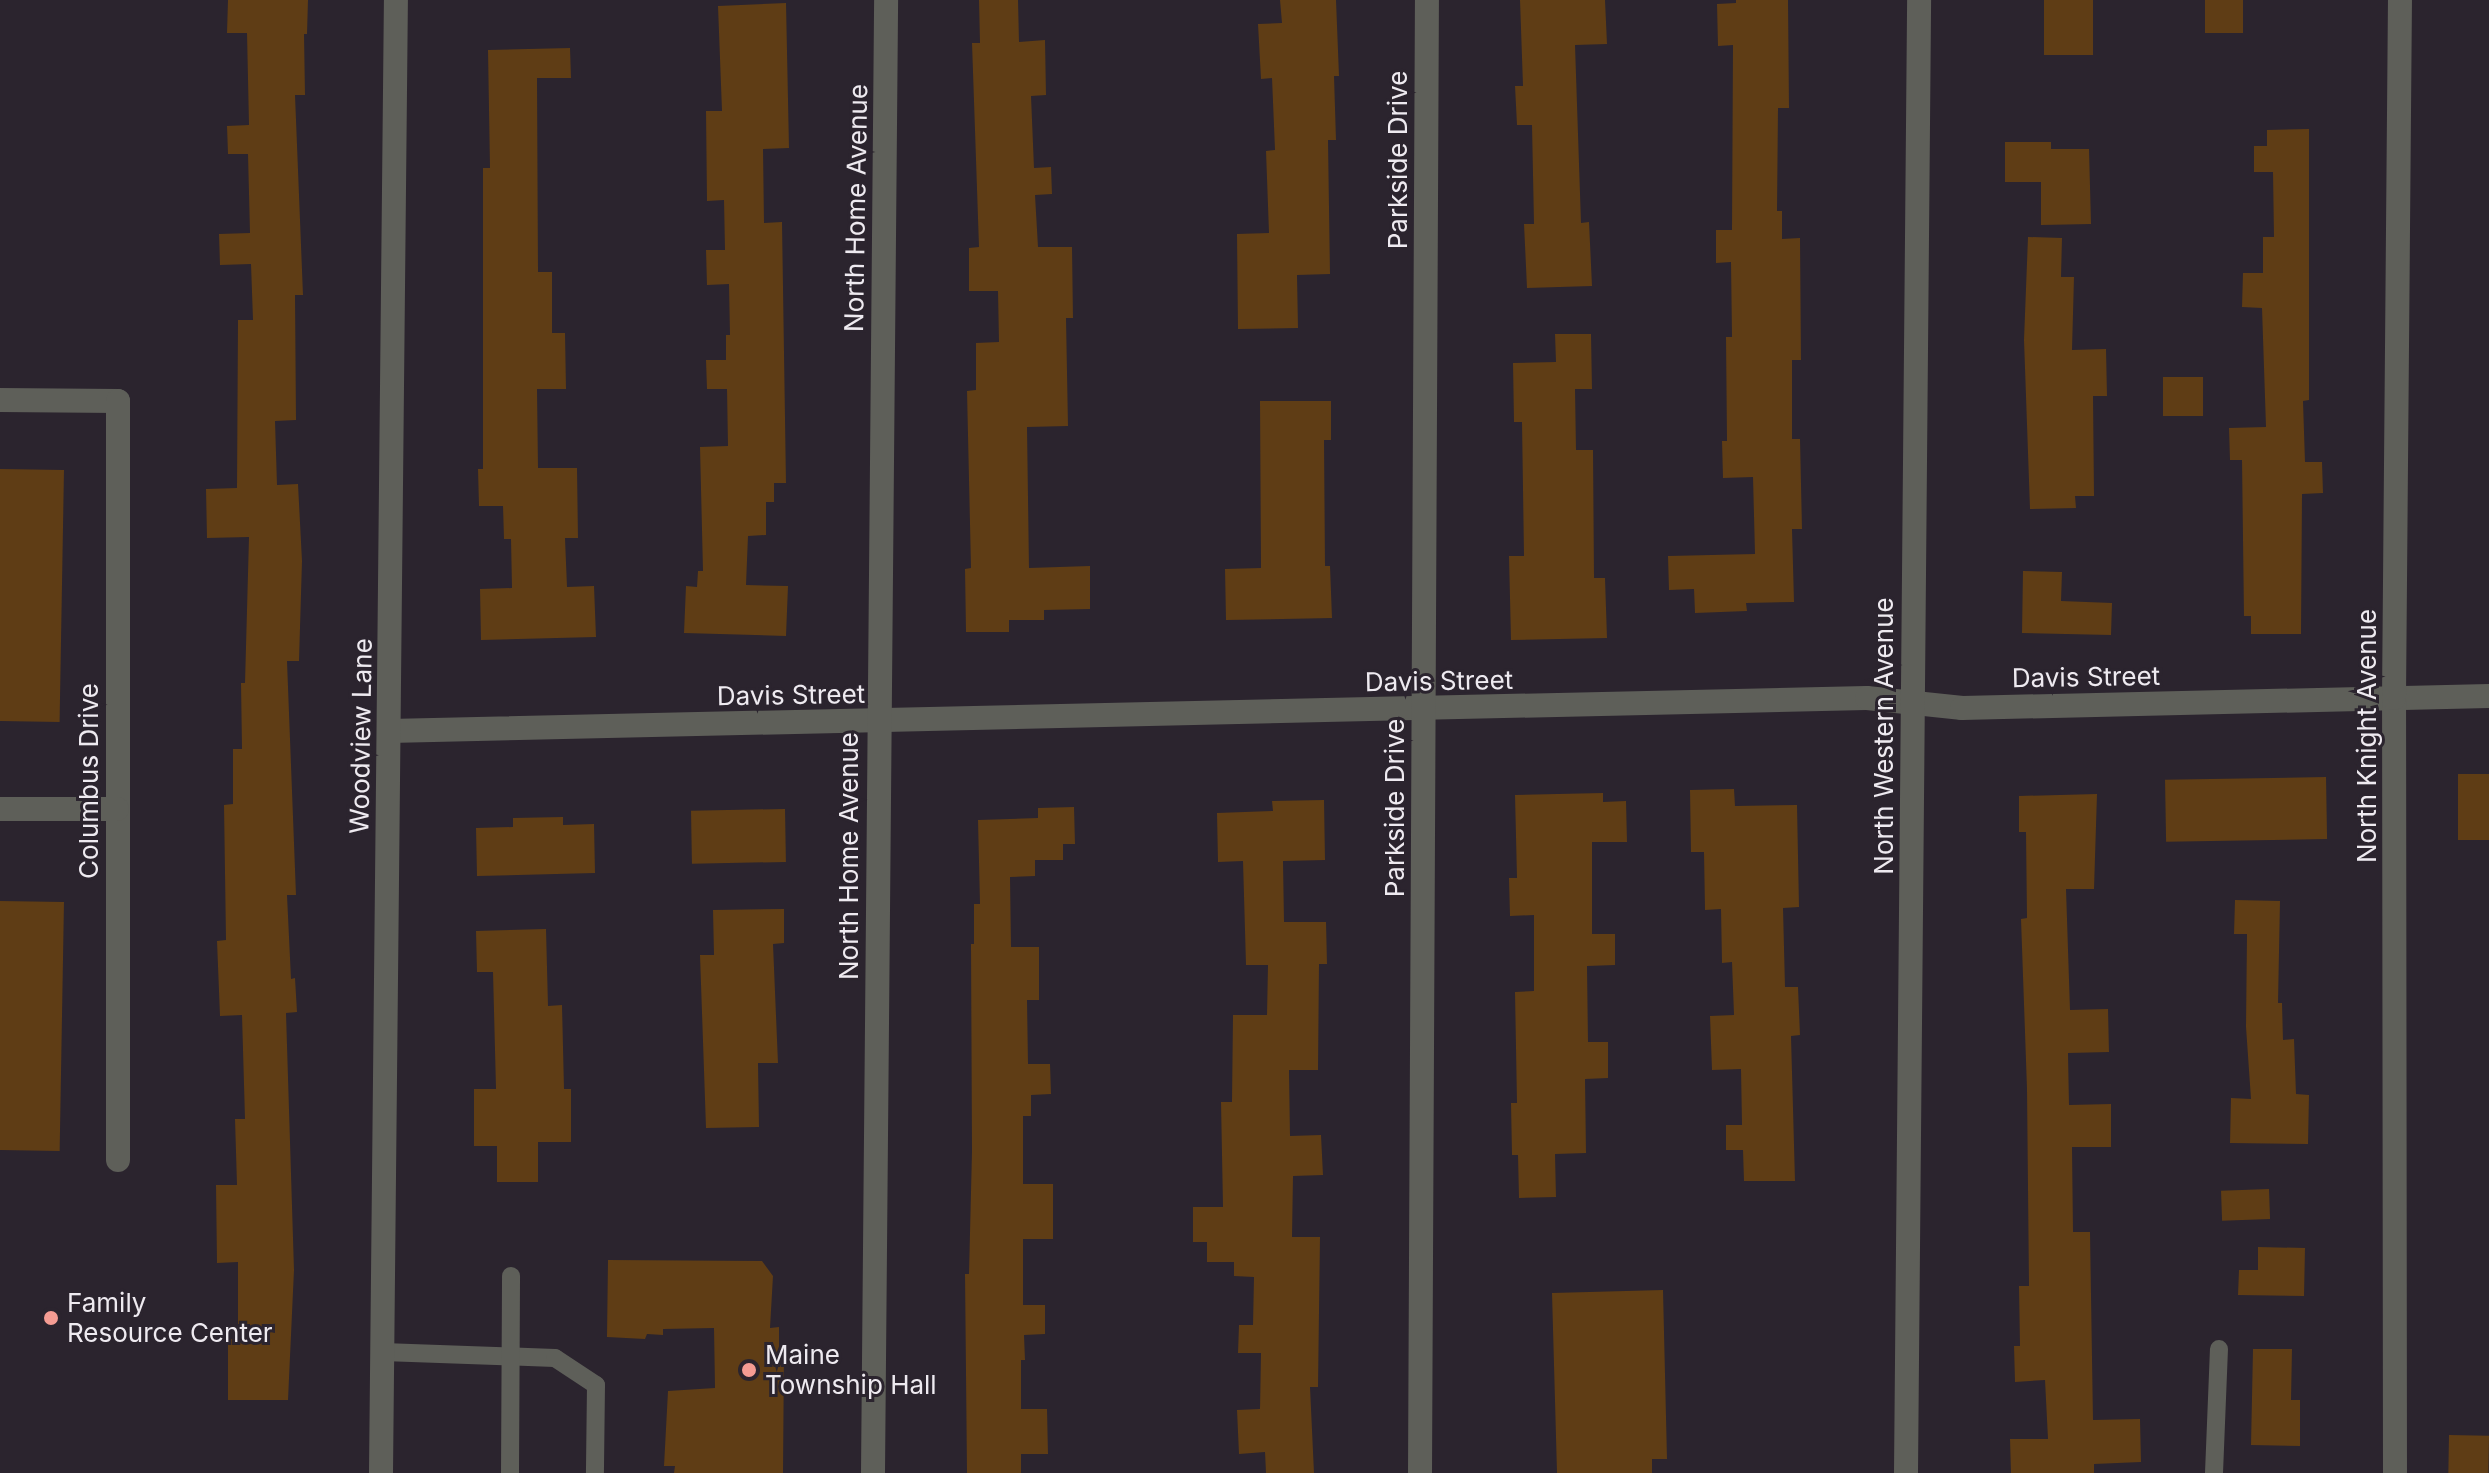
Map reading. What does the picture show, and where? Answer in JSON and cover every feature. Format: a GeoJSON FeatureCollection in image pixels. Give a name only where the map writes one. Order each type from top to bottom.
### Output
{"type":"FeatureCollection","features":[{"type":"Feature","properties":{"kind":"street","name":"Woodview Lane"},"geometry":{"type":"LineString","coordinates":[[381,1473],[396,0]]}},
{"type":"Feature","properties":{"kind":"street","name":"North Home Avenue"},"geometry":{"type":"LineString","coordinates":[[873,1473],[886,0]]}},
{"type":"Feature","properties":{"kind":"street","name":"Parkside Drive"},"geometry":{"type":"LineString","coordinates":[[1420,1473],[1427,0]]}},
{"type":"Feature","properties":{"kind":"street","name":"North Western Avenue"},"geometry":{"type":"LineString","coordinates":[[1906,1473],[1919,0]]}},
{"type":"Feature","properties":{"kind":"street","name":"North Knight Avenue"},"geometry":{"type":"LineString","coordinates":[[2395,1473],[2394,698],[2400,0]]}},
{"type":"Feature","properties":{"kind":"street","name":"Columbus Drive"},"geometry":{"type":"LineString","coordinates":[[0,400],[118,401],[118,1160]]}},
{"type":"Feature","properties":{"kind":"street","name":"Davis Street"},"geometry":{"type":"LineString","coordinates":[[389,731],[1867,698],[1962,708],[2489,696]]}},
{"type":"Feature","properties":{"kind":"street"},"geometry":{"type":"LineString","coordinates":[[0,809],[117,809]]}},
{"type":"Feature","properties":{"kind":"lane"},"geometry":{"type":"LineString","coordinates":[[510,1473],[511,1276]]}},
{"type":"Feature","properties":{"kind":"lane"},"geometry":{"type":"LineString","coordinates":[[2214,1473],[2219,1349]]}},
{"type":"Feature","properties":{"kind":"lane"},"geometry":{"type":"LineString","coordinates":[[383,1352],[555,1358],[596,1385],[595,1473]]}},
{"type":"Feature","properties":{"kind":"building"},"geometry":{"type":"Polygon","coordinates":[[[228,0],[308,0],[307,34],[304,34],[305,95],[295,95],[303,295],[295,295],[296,420],[275,421],[277,485],[298,484],[302,561],[299,661],[287,661],[296,895],[287,895],[291,979],[295,978],[297,1012],[286,1013],[294,1270],[288,1400],[228,1400],[228,1339],[238,1339],[238,1262],[217,1263],[216,1185],[237,1185],[235,1119],[245,1119],[242,1015],[220,1016],[217,941],[226,940],[224,805],[233,804],[233,749],[242,749],[241,683],[245,683],[249,537],[207,538],[206,489],[237,488],[238,320],[253,320],[251,264],[220,265],[219,234],[250,233],[248,154],[228,154],[227,126],[249,125],[247,33],[227,33],[228,0]]]}},
{"type":"Feature","properties":{"kind":"building"},"geometry":{"type":"Polygon","coordinates":[[[979,0],[1018,0],[1019,42],[1045,40],[1046,95],[1031,96],[1034,168],[1051,167],[1052,194],[1035,195],[1038,247],[1072,247],[1073,318],[1066,318],[1068,426],[1027,427],[1029,568],[1090,566],[1090,609],[1044,610],[1044,620],[1009,620],[1009,632],[966,632],[965,569],[971,568],[967,391],[976,390],[976,343],[999,342],[998,291],[969,291],[969,248],[979,247],[972,43],[980,43],[979,0]]]}},
{"type":"Feature","properties":{"kind":"building"},"geometry":{"type":"Polygon","coordinates":[[[1280,0],[1336,0],[1339,76],[1334,76],[1336,140],[1328,140],[1330,274],[1297,275],[1298,328],[1238,329],[1237,234],[1269,233],[1266,151],[1275,150],[1272,78],[1261,79],[1258,24],[1282,23],[1280,0]]]}},
{"type":"Feature","properties":{"kind":"building"},"geometry":{"type":"Polygon","coordinates":[[[1520,0],[1605,0],[1607,44],[1575,45],[1581,223],[1589,222],[1592,286],[1527,288],[1524,224],[1534,224],[1532,125],[1517,125],[1515,86],[1523,86],[1520,0]]]}},
{"type":"Feature","properties":{"kind":"building"},"geometry":{"type":"Polygon","coordinates":[[[1736,0],[1788,0],[1789,108],[1778,108],[1777,211],[1782,211],[1782,239],[1800,238],[1801,360],[1792,360],[1792,439],[1800,439],[1802,529],[1792,529],[1794,602],[1746,603],[1747,611],[1695,613],[1694,589],[1669,590],[1668,556],[1755,554],[1753,477],[1723,478],[1722,441],[1727,441],[1726,337],[1732,337],[1731,262],[1716,263],[1716,230],[1732,230],[1733,45],[1718,46],[1717,4],[1736,3],[1736,0]]]}},
{"type":"Feature","properties":{"kind":"building"},"geometry":{"type":"Polygon","coordinates":[[[2044,0],[2093,0],[2093,55],[2044,55],[2044,0]]]}},
{"type":"Feature","properties":{"kind":"building"},"geometry":{"type":"Polygon","coordinates":[[[2205,0],[2243,0],[2243,33],[2205,33],[2205,0]]]}},
{"type":"Feature","properties":{"kind":"building"},"geometry":{"type":"Polygon","coordinates":[[[786,3],[789,148],[763,149],[764,223],[782,222],[786,483],[774,483],[774,502],[766,502],[766,535],[748,536],[746,585],[788,586],[786,636],[684,633],[686,586],[697,587],[698,571],[703,571],[700,447],[728,446],[727,389],[707,389],[706,360],[726,360],[726,335],[730,335],[729,284],[707,285],[706,250],[725,250],[724,200],[707,201],[706,111],[722,111],[718,6],[786,3]]]}},
{"type":"Feature","properties":{"kind":"building"},"geometry":{"type":"Polygon","coordinates":[[[570,48],[571,78],[537,78],[538,272],[552,272],[552,333],[565,333],[566,389],[537,389],[538,468],[577,468],[578,538],[565,538],[567,587],[594,586],[596,637],[481,640],[480,589],[512,588],[511,539],[504,539],[503,506],[479,506],[478,469],[483,469],[483,168],[490,168],[488,50],[570,48]]]}},
{"type":"Feature","properties":{"kind":"building"},"geometry":{"type":"Polygon","coordinates":[[[2309,129],[2309,400],[2303,401],[2305,462],[2322,462],[2323,493],[2302,494],[2301,634],[2251,634],[2251,616],[2244,616],[2242,460],[2230,460],[2229,428],[2266,427],[2262,308],[2242,307],[2243,273],[2263,273],[2263,237],[2274,237],[2273,172],[2254,172],[2254,146],[2267,146],[2267,130],[2309,129]]]}},
{"type":"Feature","properties":{"kind":"building"},"geometry":{"type":"Polygon","coordinates":[[[2005,142],[2051,142],[2051,149],[2089,149],[2091,224],[2041,225],[2041,182],[2005,182],[2005,142]]]}},
{"type":"Feature","properties":{"kind":"building"},"geometry":{"type":"Polygon","coordinates":[[[2028,237],[2062,238],[2061,277],[2074,277],[2072,350],[2106,349],[2107,396],[2093,396],[2094,496],[2075,496],[2076,508],[2030,509],[2024,340],[2028,237]]]}},
{"type":"Feature","properties":{"kind":"building"},"geometry":{"type":"Polygon","coordinates":[[[1555,334],[1591,334],[1592,389],[1575,389],[1576,450],[1593,450],[1594,578],[1605,578],[1607,638],[1511,640],[1509,556],[1524,556],[1522,422],[1514,422],[1513,363],[1556,362],[1555,334]]]}},
{"type":"Feature","properties":{"kind":"building"},"geometry":{"type":"Polygon","coordinates":[[[2163,377],[2203,377],[2203,416],[2163,416],[2163,377]]]}},
{"type":"Feature","properties":{"kind":"building"},"geometry":{"type":"Polygon","coordinates":[[[1260,401],[1331,401],[1331,440],[1324,440],[1325,566],[1330,566],[1332,618],[1226,620],[1225,569],[1261,568],[1260,401]]]}},
{"type":"Feature","properties":{"kind":"building"},"geometry":{"type":"Polygon","coordinates":[[[0,469],[64,470],[60,722],[0,721],[0,469]]]}},
{"type":"Feature","properties":{"kind":"building"},"geometry":{"type":"Polygon","coordinates":[[[2023,571],[2062,572],[2061,601],[2112,603],[2111,635],[2022,633],[2023,571]]]}},
{"type":"Feature","properties":{"kind":"building"},"geometry":{"type":"Polygon","coordinates":[[[2458,774],[2489,774],[2489,840],[2458,840],[2458,774]]]}},
{"type":"Feature","properties":{"kind":"building"},"geometry":{"type":"Polygon","coordinates":[[[2326,777],[2327,839],[2166,842],[2165,780],[2326,777]]]}},
{"type":"Feature","properties":{"kind":"building"},"geometry":{"type":"Polygon","coordinates":[[[1734,789],[1735,806],[1797,805],[1799,907],[1783,908],[1785,987],[1798,987],[1800,1035],[1791,1036],[1795,1181],[1744,1181],[1743,1150],[1726,1150],[1726,1125],[1742,1125],[1741,1069],[1712,1070],[1710,1016],[1734,1015],[1732,962],[1722,963],[1721,909],[1705,910],[1704,852],[1691,852],[1690,790],[1734,789]]]}},
{"type":"Feature","properties":{"kind":"building"},"geometry":{"type":"Polygon","coordinates":[[[1603,793],[1603,802],[1626,801],[1627,842],[1592,842],[1592,934],[1615,934],[1615,965],[1587,966],[1588,1042],[1608,1042],[1608,1078],[1585,1079],[1586,1153],[1555,1154],[1556,1197],[1519,1198],[1518,1155],[1512,1155],[1511,1103],[1517,1103],[1515,992],[1534,991],[1534,915],[1510,916],[1509,878],[1517,878],[1515,795],[1603,793]]]}},
{"type":"Feature","properties":{"kind":"building"},"geometry":{"type":"Polygon","coordinates":[[[2097,794],[2094,889],[2066,889],[2070,1010],[2108,1009],[2109,1052],[2068,1053],[2069,1105],[2111,1104],[2111,1147],[2072,1147],[2073,1232],[2090,1232],[2093,1420],[2140,1419],[2141,1462],[2094,1464],[2094,1473],[2011,1473],[2010,1439],[2048,1439],[2045,1380],[2015,1382],[2014,1346],[2020,1346],[2019,1286],[2029,1286],[2021,919],[2027,918],[2026,832],[2019,832],[2019,796],[2097,794]]]}},
{"type":"Feature","properties":{"kind":"building"},"geometry":{"type":"Polygon","coordinates":[[[1324,800],[1325,860],[1283,861],[1284,922],[1326,922],[1327,964],[1319,964],[1318,1070],[1289,1070],[1290,1136],[1321,1135],[1323,1175],[1293,1176],[1292,1237],[1320,1237],[1318,1387],[1310,1387],[1314,1473],[1266,1473],[1265,1452],[1239,1454],[1237,1410],[1260,1409],[1261,1353],[1238,1353],[1239,1325],[1253,1325],[1254,1277],[1234,1276],[1234,1262],[1207,1262],[1207,1242],[1193,1242],[1193,1207],[1223,1207],[1221,1102],[1232,1102],[1233,1015],[1267,1015],[1268,965],[1246,965],[1243,861],[1218,862],[1217,813],[1273,811],[1272,801],[1324,800]]]}},
{"type":"Feature","properties":{"kind":"building"},"geometry":{"type":"Polygon","coordinates":[[[1074,807],[1075,844],[1063,844],[1063,860],[1035,860],[1035,876],[1010,877],[1011,947],[1039,947],[1039,1000],[1027,1000],[1028,1064],[1050,1064],[1051,1094],[1031,1095],[1031,1116],[1023,1116],[1023,1184],[1053,1184],[1053,1239],[1023,1239],[1023,1305],[1045,1305],[1045,1334],[1024,1335],[1025,1360],[1021,1360],[1021,1409],[1047,1409],[1048,1454],[1021,1454],[1021,1473],[967,1473],[965,1274],[969,1274],[972,1151],[971,944],[974,944],[974,904],[980,904],[978,820],[1038,818],[1038,808],[1074,807]]]}},
{"type":"Feature","properties":{"kind":"building"},"geometry":{"type":"Polygon","coordinates":[[[785,809],[786,862],[692,864],[691,811],[785,809]]]}},
{"type":"Feature","properties":{"kind":"building"},"geometry":{"type":"Polygon","coordinates":[[[563,817],[563,825],[594,824],[595,873],[477,876],[476,828],[513,827],[513,818],[563,817]]]}},
{"type":"Feature","properties":{"kind":"building"},"geometry":{"type":"Polygon","coordinates":[[[2235,900],[2280,901],[2278,1003],[2282,1003],[2283,1040],[2294,1039],[2296,1094],[2309,1095],[2308,1144],[2230,1143],[2231,1098],[2251,1099],[2246,1027],[2247,934],[2234,934],[2235,900]]]}},
{"type":"Feature","properties":{"kind":"building"},"geometry":{"type":"Polygon","coordinates":[[[0,901],[64,902],[60,1151],[0,1150],[0,901]]]}},
{"type":"Feature","properties":{"kind":"building"},"geometry":{"type":"Polygon","coordinates":[[[784,909],[784,943],[773,944],[778,1063],[758,1063],[759,1127],[706,1128],[700,955],[714,955],[713,910],[784,909]]]}},
{"type":"Feature","properties":{"kind":"building"},"geometry":{"type":"Polygon","coordinates":[[[546,929],[548,1006],[562,1005],[564,1089],[571,1089],[571,1142],[538,1142],[538,1182],[497,1182],[497,1146],[474,1146],[474,1089],[496,1089],[493,972],[477,972],[476,931],[546,929]]]}},
{"type":"Feature","properties":{"kind":"building"},"geometry":{"type":"Polygon","coordinates":[[[2269,1189],[2270,1219],[2222,1221],[2221,1191],[2269,1189]]]}},
{"type":"Feature","properties":{"kind":"building"},"geometry":{"type":"Polygon","coordinates":[[[2258,1247],[2305,1248],[2304,1296],[2238,1295],[2239,1270],[2258,1270],[2258,1247]]]}},
{"type":"Feature","properties":{"kind":"building","name":"Maine Township Hall"},"geometry":{"type":"Polygon","coordinates":[[[608,1260],[762,1261],[773,1276],[770,1328],[779,1327],[779,1351],[784,1351],[783,1473],[674,1473],[675,1466],[664,1466],[668,1391],[715,1388],[714,1328],[663,1329],[663,1335],[647,1334],[645,1339],[607,1337],[608,1260]]]}},
{"type":"Feature","properties":{"kind":"building"},"geometry":{"type":"Polygon","coordinates":[[[1663,1290],[1667,1459],[1652,1459],[1652,1473],[1557,1473],[1552,1293],[1663,1290]]]}},
{"type":"Feature","properties":{"kind":"building"},"geometry":{"type":"Polygon","coordinates":[[[2253,1349],[2292,1349],[2291,1400],[2300,1400],[2300,1446],[2251,1445],[2253,1349]]]}},
{"type":"Feature","properties":{"kind":"building"},"geometry":{"type":"Polygon","coordinates":[[[2449,1435],[2489,1436],[2488,1473],[2448,1473],[2449,1435]]]}},
{"type":"Feature","properties":{"kind":"place","name":"Family Resource Center"},"geometry":{"type":"Point","coordinates":[51,1318]}},
{"type":"Feature","properties":{"kind":"place","name":"Maine Township Hall"},"geometry":{"type":"Point","coordinates":[749,1370]}}]}
